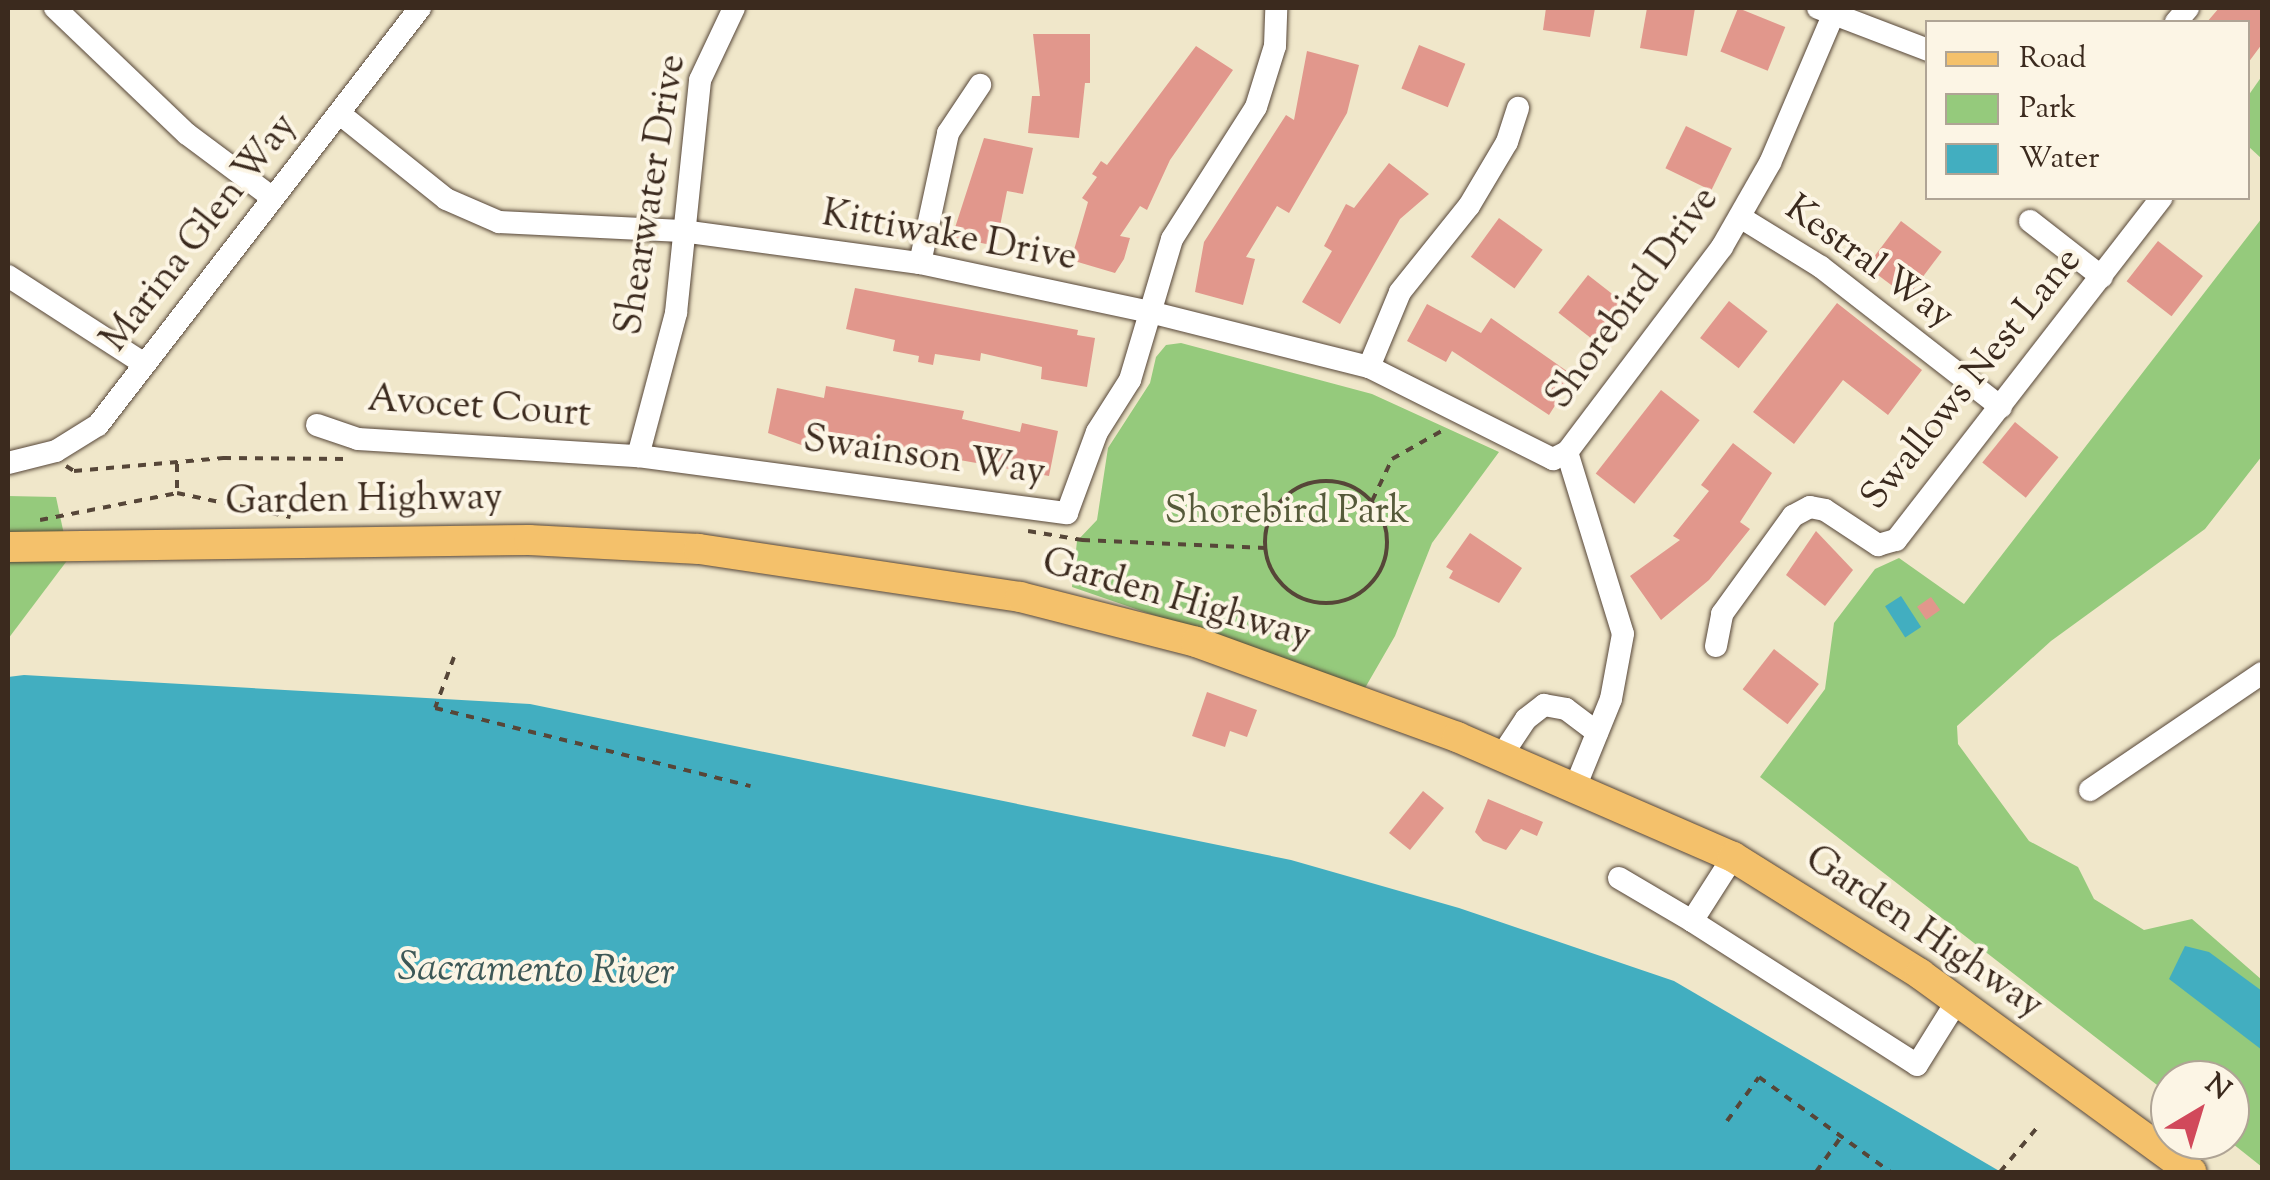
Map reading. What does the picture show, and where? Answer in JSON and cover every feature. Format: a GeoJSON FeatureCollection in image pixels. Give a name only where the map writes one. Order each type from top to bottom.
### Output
{"type":"FeatureCollection","features":[{"type":"Feature","properties":{"kind":"main road","name":"Garden Highway"},"geometry":{"type":"LineString","coordinates":[[8,547],[530,540],[826,563],[1020,597],[1196,642],[1502,755],[1733,857],[1957,1001],[2192,1172]]}},
{"type":"Feature","properties":{"kind":"street"},"geometry":{"type":"LineString","coordinates":[[55,8],[187,134],[273,198]]}},
{"type":"Feature","properties":{"kind":"street","name":"Shearwater Drive"},"geometry":{"type":"LineString","coordinates":[[638,456],[676,313],[700,80],[734,8]]}},
{"type":"Feature","properties":{"kind":"street","name":"Swainson Way"},"geometry":{"type":"LineString","coordinates":[[638,456],[1067,512],[1097,432],[1130,380],[1172,239],[1256,107],[1274,46],[1276,8]]}},
{"type":"Feature","properties":{"kind":"street","name":"Marina Glen Way"},"geometry":{"type":"LineString","coordinates":[[8,464],[39,458],[88,433],[340,114],[416,9]]}},
{"type":"Feature","properties":{"kind":"street"},"geometry":{"type":"LineString","coordinates":[[1829,9],[1925,49]]}},
{"type":"Feature","properties":{"kind":"street","name":"Shorebird Drive"},"geometry":{"type":"LineString","coordinates":[[1560,455],[1679,311],[1740,217],[1829,9]]}},
{"type":"Feature","properties":{"kind":"street"},"geometry":{"type":"LineString","coordinates":[[920,263],[948,132],[980,85]]}},
{"type":"Feature","properties":{"kind":"street"},"geometry":{"type":"LineString","coordinates":[[1369,367],[1400,292],[1469,206],[1508,142],[1518,108]]}},
{"type":"Feature","properties":{"kind":"street","name":"Kittiwake Drive"},"geometry":{"type":"LineString","coordinates":[[340,114],[446,199],[499,222],[682,231],[920,263],[1150,312],[1369,367],[1560,455]]}},
{"type":"Feature","properties":{"kind":"street","name":"Swallows Nest Lane"},"geometry":{"type":"LineString","coordinates":[[1716,646],[1722,614],[1792,516],[1810,507],[1825,510],[1878,544],[1896,540],[2160,200]]}},
{"type":"Feature","properties":{"kind":"street","name":"Kestral Way"},"geometry":{"type":"LineString","coordinates":[[1740,217],[1821,267],[2001,406]]}},
{"type":"Feature","properties":{"kind":"street"},"geometry":{"type":"LineString","coordinates":[[2030,221],[2102,277]]}},
{"type":"Feature","properties":{"kind":"street"},"geometry":{"type":"LineString","coordinates":[[8,276],[143,364]]}},
{"type":"Feature","properties":{"kind":"street","name":"Avocet Court"},"geometry":{"type":"LineString","coordinates":[[316,426],[358,439],[638,456]]}},
{"type":"Feature","properties":{"kind":"street"},"geometry":{"type":"LineString","coordinates":[[1560,455],[1623,634],[1618,676],[1576,785]]}},
{"type":"Feature","properties":{"kind":"street"},"geometry":{"type":"LineString","coordinates":[[2090,790],[2262,673]]}},
{"type":"Feature","properties":{"kind":"street"},"geometry":{"type":"LineString","coordinates":[[1502,755],[1526,719],[1544,705],[1566,709],[1597,732]]}},
{"type":"Feature","properties":{"kind":"street"},"geometry":{"type":"LineString","coordinates":[[1692,921],[1733,857]]}},
{"type":"Feature","properties":{"kind":"street"},"geometry":{"type":"LineString","coordinates":[[1620,878],[1917,1065],[1957,1001]]}},
{"type":"Feature","properties":{"kind":"path"},"geometry":{"type":"LineString","coordinates":[[1372,501],[1392,458],[1438,437],[1456,407]]}},
{"type":"Feature","properties":{"kind":"path"},"geometry":{"type":"LineString","coordinates":[[60,460],[74,471],[354,459]]}},
{"type":"Feature","properties":{"kind":"path"},"geometry":{"type":"LineString","coordinates":[[176,464],[177,493]]}},
{"type":"Feature","properties":{"kind":"path"},"geometry":{"type":"LineString","coordinates":[[1338,482],[1372,501],[1383,518],[1387,549],[1376,578],[1351,598],[1320,603],[1290,591],[1272,569],[1266,548],[1271,516],[1299,487],[1338,482]]}},
{"type":"Feature","properties":{"kind":"path"},"geometry":{"type":"LineString","coordinates":[[29,523],[177,493],[304,521]]}},
{"type":"Feature","properties":{"kind":"path"},"geometry":{"type":"LineString","coordinates":[[1015,525],[1044,537],[1266,548]]}},
{"type":"Feature","properties":{"kind":"path"},"geometry":{"type":"LineString","coordinates":[[454,657],[435,708],[752,786]]}},
{"type":"Feature","properties":{"kind":"path"},"geometry":{"type":"LineString","coordinates":[[1727,1121],[1759,1078],[1890,1172]]}},
{"type":"Feature","properties":{"kind":"path"},"geometry":{"type":"LineString","coordinates":[[2000,1172],[2036,1129]]}},
{"type":"Feature","properties":{"kind":"path"},"geometry":{"type":"LineString","coordinates":[[1816,1172],[1841,1137]]}},
{"type":"Feature","properties":{"kind":"green space"},"geometry":{"type":"Polygon","coordinates":[[[2262,76],[2262,159],[2250,148],[2250,93],[2262,76]]]}},
{"type":"Feature","properties":{"kind":"green space"},"geometry":{"type":"Polygon","coordinates":[[[2262,218],[2262,456],[2205,529],[2051,641],[1957,726],[1958,744],[2029,841],[2078,867],[2094,899],[2144,930],[2192,919],[2262,980],[2262,1167],[2250,1157],[2250,1060],[2150,1060],[2150,1079],[1760,777],[1825,689],[1834,623],[1875,569],[1899,558],[1964,604],[2262,218]]]}},
{"type":"Feature","properties":{"kind":"green space","name":"Shorebird Park"},"geometry":{"type":"Polygon","coordinates":[[[1181,343],[1372,394],[1499,452],[1432,543],[1395,636],[1365,688],[1072,587],[1077,541],[1097,520],[1108,448],[1150,383],[1156,357],[1166,345],[1181,343]]]}},
{"type":"Feature","properties":{"kind":"green space"},"geometry":{"type":"Polygon","coordinates":[[[8,496],[56,497],[69,558],[8,639],[8,496]]]}},
{"type":"Feature","properties":{"kind":"water"},"geometry":{"type":"Polygon","coordinates":[[[1901,596],[1921,627],[1905,637],[1885,606],[1901,596]]]}},
{"type":"Feature","properties":{"kind":"water","name":"Sacramento River"},"geometry":{"type":"Polygon","coordinates":[[[8,677],[530,704],[1291,860],[1459,908],[1674,981],[2001,1172],[8,1172],[8,677]]]}},
{"type":"Feature","properties":{"kind":"water"},"geometry":{"type":"Polygon","coordinates":[[[2185,946],[2209,952],[2262,991],[2262,1050],[2169,979],[2185,946]]]}},
{"type":"Feature","properties":{"kind":"building"},"geometry":{"type":"Polygon","coordinates":[[[1546,8],[1595,8],[1590,37],[1543,30],[1546,8]]]}},
{"type":"Feature","properties":{"kind":"building"},"geometry":{"type":"Polygon","coordinates":[[[1647,8],[1695,8],[1687,56],[1640,48],[1647,8]]]}},
{"type":"Feature","properties":{"kind":"building"},"geometry":{"type":"Polygon","coordinates":[[[1738,8],[1785,27],[1768,71],[1720,52],[1738,8]]]}},
{"type":"Feature","properties":{"kind":"building"},"geometry":{"type":"Polygon","coordinates":[[[2219,8],[2262,8],[2262,44],[2250,60],[2250,20],[2209,20],[2219,8]]]}},
{"type":"Feature","properties":{"kind":"building"},"geometry":{"type":"Polygon","coordinates":[[[1033,34],[1090,34],[1090,83],[1085,83],[1079,138],[1028,133],[1032,96],[1040,96],[1033,34]]]}},
{"type":"Feature","properties":{"kind":"building"},"geometry":{"type":"Polygon","coordinates":[[[1419,45],[1465,64],[1448,107],[1401,89],[1419,45]]]}},
{"type":"Feature","properties":{"kind":"building"},"geometry":{"type":"Polygon","coordinates":[[[1196,46],[1233,70],[1170,160],[1147,210],[1140,206],[1120,236],[1130,238],[1124,259],[1115,273],[1071,260],[1088,202],[1082,198],[1097,177],[1092,174],[1101,161],[1107,165],[1196,46]]]}},
{"type":"Feature","properties":{"kind":"building"},"geometry":{"type":"Polygon","coordinates":[[[1307,51],[1359,65],[1347,113],[1289,213],[1277,206],[1246,257],[1255,259],[1243,305],[1195,292],[1204,242],[1286,115],[1294,120],[1307,51]]]}},
{"type":"Feature","properties":{"kind":"building"},"geometry":{"type":"Polygon","coordinates":[[[1686,126],[1732,148],[1711,191],[1665,168],[1686,126]]]}},
{"type":"Feature","properties":{"kind":"building"},"geometry":{"type":"Polygon","coordinates":[[[984,138],[1033,148],[1023,194],[1007,191],[996,246],[952,237],[984,138]]]}},
{"type":"Feature","properties":{"kind":"building"},"geometry":{"type":"Polygon","coordinates":[[[1389,163],[1429,194],[1400,219],[1340,324],[1302,302],[1332,251],[1324,246],[1346,204],[1354,208],[1389,163]]]}},
{"type":"Feature","properties":{"kind":"building"},"geometry":{"type":"Polygon","coordinates":[[[1499,218],[1543,250],[1514,289],[1471,257],[1499,218]]]}},
{"type":"Feature","properties":{"kind":"building"},"geometry":{"type":"Polygon","coordinates":[[[1901,221],[1942,252],[1907,297],[1867,267],[1901,221]]]}},
{"type":"Feature","properties":{"kind":"building"},"geometry":{"type":"Polygon","coordinates":[[[2158,241],[2203,276],[2172,316],[2127,281],[2158,241]]]}},
{"type":"Feature","properties":{"kind":"building"},"geometry":{"type":"Polygon","coordinates":[[[1588,275],[1627,306],[1598,344],[1558,313],[1588,275]]]}},
{"type":"Feature","properties":{"kind":"building"},"geometry":{"type":"Polygon","coordinates":[[[855,288],[1078,330],[1077,335],[1095,338],[1087,387],[1041,379],[1042,367],[981,353],[980,361],[935,354],[933,365],[918,362],[919,356],[893,351],[895,340],[846,329],[855,288]]]}},
{"type":"Feature","properties":{"kind":"building"},"geometry":{"type":"Polygon","coordinates":[[[1729,301],[1768,331],[1739,368],[1700,338],[1729,301]]]}},
{"type":"Feature","properties":{"kind":"building"},"geometry":{"type":"Polygon","coordinates":[[[1837,303],[1922,370],[1888,415],[1843,380],[1794,444],[1753,412],[1837,303]]]}},
{"type":"Feature","properties":{"kind":"building"},"geometry":{"type":"Polygon","coordinates":[[[1427,304],[1481,333],[1491,318],[1574,376],[1549,415],[1452,351],[1446,362],[1407,341],[1427,304]]]}},
{"type":"Feature","properties":{"kind":"building"},"geometry":{"type":"Polygon","coordinates":[[[826,386],[964,411],[962,419],[1020,432],[1022,423],[1058,431],[1049,476],[893,448],[856,444],[854,454],[839,450],[841,443],[806,436],[804,446],[768,433],[777,388],[824,398],[826,386]]]}},
{"type":"Feature","properties":{"kind":"building"},"geometry":{"type":"Polygon","coordinates":[[[1661,390],[1700,420],[1634,504],[1596,474],[1661,390]]]}},
{"type":"Feature","properties":{"kind":"building"},"geometry":{"type":"Polygon","coordinates":[[[2015,422],[2059,457],[2026,498],[1982,462],[2015,422]]]}},
{"type":"Feature","properties":{"kind":"building"},"geometry":{"type":"Polygon","coordinates":[[[1733,443],[1772,473],[1740,522],[1750,529],[1709,580],[1661,620],[1630,576],[1680,540],[1673,536],[1709,491],[1701,485],[1733,443]]]}},
{"type":"Feature","properties":{"kind":"building"},"geometry":{"type":"Polygon","coordinates":[[[1816,531],[1853,570],[1825,606],[1786,575],[1816,531]]]}},
{"type":"Feature","properties":{"kind":"building"},"geometry":{"type":"Polygon","coordinates":[[[1470,533],[1522,568],[1499,603],[1449,578],[1453,571],[1446,567],[1470,533]]]}},
{"type":"Feature","properties":{"kind":"building"},"geometry":{"type":"Polygon","coordinates":[[[1931,597],[1940,610],[1926,620],[1917,607],[1931,597]]]}},
{"type":"Feature","properties":{"kind":"building"},"geometry":{"type":"Polygon","coordinates":[[[1774,649],[1819,684],[1788,724],[1743,689],[1774,649]]]}},
{"type":"Feature","properties":{"kind":"building"},"geometry":{"type":"Polygon","coordinates":[[[1207,692],[1257,710],[1247,737],[1230,731],[1225,747],[1192,736],[1207,692]]]}},
{"type":"Feature","properties":{"kind":"building"},"geometry":{"type":"Polygon","coordinates":[[[1423,791],[1444,808],[1410,850],[1389,833],[1423,791]]]}},
{"type":"Feature","properties":{"kind":"building"},"geometry":{"type":"Polygon","coordinates":[[[1488,799],[1543,822],[1537,836],[1521,829],[1506,850],[1483,841],[1475,832],[1488,799]]]}}]}
